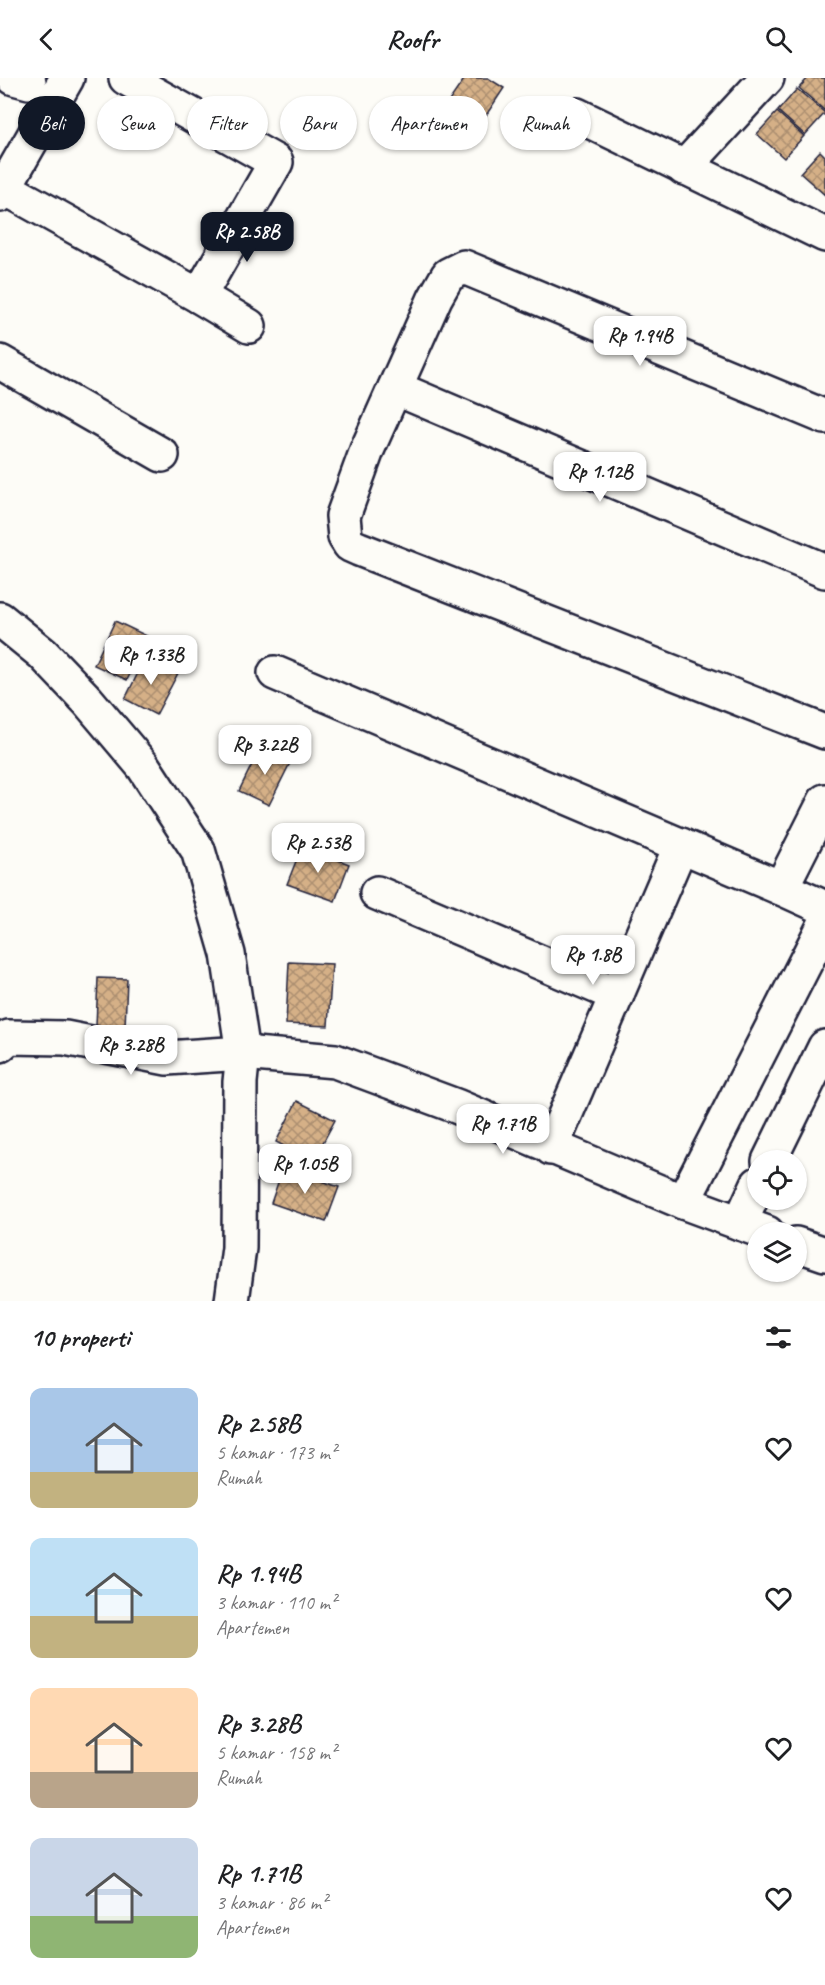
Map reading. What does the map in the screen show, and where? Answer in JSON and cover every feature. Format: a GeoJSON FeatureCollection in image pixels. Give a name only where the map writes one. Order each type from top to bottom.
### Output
{"type":"FeatureCollection","features":[{"type":"Feature","properties":{"kind":"street"},"geometry":{"type":"LineString","coordinates":[[67,78],[2,192],[199,296],[249,326]]}},
{"type":"Feature","properties":{"kind":"street"},"geometry":{"type":"LineString","coordinates":[[126,78],[276,162],[199,296]]}},
{"type":"Feature","properties":{"kind":"street"},"geometry":{"type":"LineString","coordinates":[[684,168],[767,78]]}},
{"type":"Feature","properties":{"kind":"street"},"geometry":{"type":"LineString","coordinates":[[591,122],[825,235]]}},
{"type":"Feature","properties":{"kind":"street"},"geometry":{"type":"LineString","coordinates":[[825,417],[464,267],[454,270],[442,284],[367,450],[343,516],[343,529],[350,545],[825,732]]}},
{"type":"Feature","properties":{"kind":"street"},"geometry":{"type":"LineString","coordinates":[[0,362],[162,455]]}},
{"type":"Feature","properties":{"kind":"street"},"geometry":{"type":"LineString","coordinates":[[395,388],[825,571]]}},
{"type":"Feature","properties":{"kind":"street"},"geometry":{"type":"LineString","coordinates":[[0,619],[43,654],[88,701],[143,766],[198,850],[228,954],[243,1053],[240,1082],[239,1248],[232,1301]]}},
{"type":"Feature","properties":{"kind":"street"},"geometry":{"type":"LineString","coordinates":[[275,673],[825,908]]}},
{"type":"Feature","properties":{"kind":"street"},"geometry":{"type":"LineString","coordinates":[[781,888],[825,801]]}},
{"type":"Feature","properties":{"kind":"street"},"geometry":{"type":"LineString","coordinates":[[551,1148],[681,845]]}},
{"type":"Feature","properties":{"kind":"street"},"geometry":{"type":"LineString","coordinates":[[377,893],[617,995]]}},
{"type":"Feature","properties":{"kind":"street"},"geometry":{"type":"LineString","coordinates":[[683,1202],[825,924]]}},
{"type":"Feature","properties":{"kind":"street"},"geometry":{"type":"LineString","coordinates":[[0,1046],[9,1037],[65,1038],[167,1058],[243,1053],[335,1061],[456,1106],[551,1148],[747,1225]]}},
{"type":"Feature","properties":{"kind":"street"},"geometry":{"type":"LineString","coordinates":[[774,1150],[825,1047]]}},
{"type":"Feature","properties":{"kind":"street"},"geometry":{"type":"LineString","coordinates":[[807,1248],[825,1254]]}},
{"type":"Feature","properties":{"kind":"building"},"geometry":{"type":"Polygon","coordinates":[[[465,78],[488,78],[504,88],[488,112],[488,96],[453,96],[465,78]]]}},
{"type":"Feature","properties":{"kind":"building"},"geometry":{"type":"Polygon","coordinates":[[[808,78],[825,78],[825,111],[799,88],[808,78]]]}},
{"type":"Feature","properties":{"kind":"building"},"geometry":{"type":"Polygon","coordinates":[[[797,89],[825,113],[805,135],[778,111],[797,89]]]}},
{"type":"Feature","properties":{"kind":"building"},"geometry":{"type":"Polygon","coordinates":[[[777,112],[804,136],[784,158],[757,134],[777,112]]]}},
{"type":"Feature","properties":{"kind":"building"},"geometry":{"type":"Polygon","coordinates":[[[820,151],[825,156],[825,195],[800,173],[820,151]]]}},
{"type":"Feature","properties":{"kind":"building"},"geometry":{"type":"Polygon","coordinates":[[[115,621],[149,637],[127,680],[94,665],[115,621]]]}},
{"type":"Feature","properties":{"kind":"building"},"geometry":{"type":"Polygon","coordinates":[[[146,657],[178,673],[156,715],[125,699],[146,657]]]}},
{"type":"Feature","properties":{"kind":"building"},"geometry":{"type":"Polygon","coordinates":[[[261,746],[291,761],[269,805],[239,791],[261,746]]]}},
{"type":"Feature","properties":{"kind":"building"},"geometry":{"type":"Polygon","coordinates":[[[302,846],[349,864],[335,901],[287,884],[302,846]]]}},
{"type":"Feature","properties":{"kind":"building"},"geometry":{"type":"Polygon","coordinates":[[[289,962],[332,964],[328,1026],[286,1024],[289,962]]]}},
{"type":"Feature","properties":{"kind":"building"},"geometry":{"type":"Polygon","coordinates":[[[98,978],[127,979],[125,1027],[96,1026],[98,978]]]}},
{"type":"Feature","properties":{"kind":"building"},"geometry":{"type":"Polygon","coordinates":[[[297,1101],[335,1120],[313,1161],[276,1142],[297,1101]]]}},
{"type":"Feature","properties":{"kind":"building"},"geometry":{"type":"Polygon","coordinates":[[[283,1168],[339,1187],[326,1222],[271,1203],[283,1168]]]}}]}
